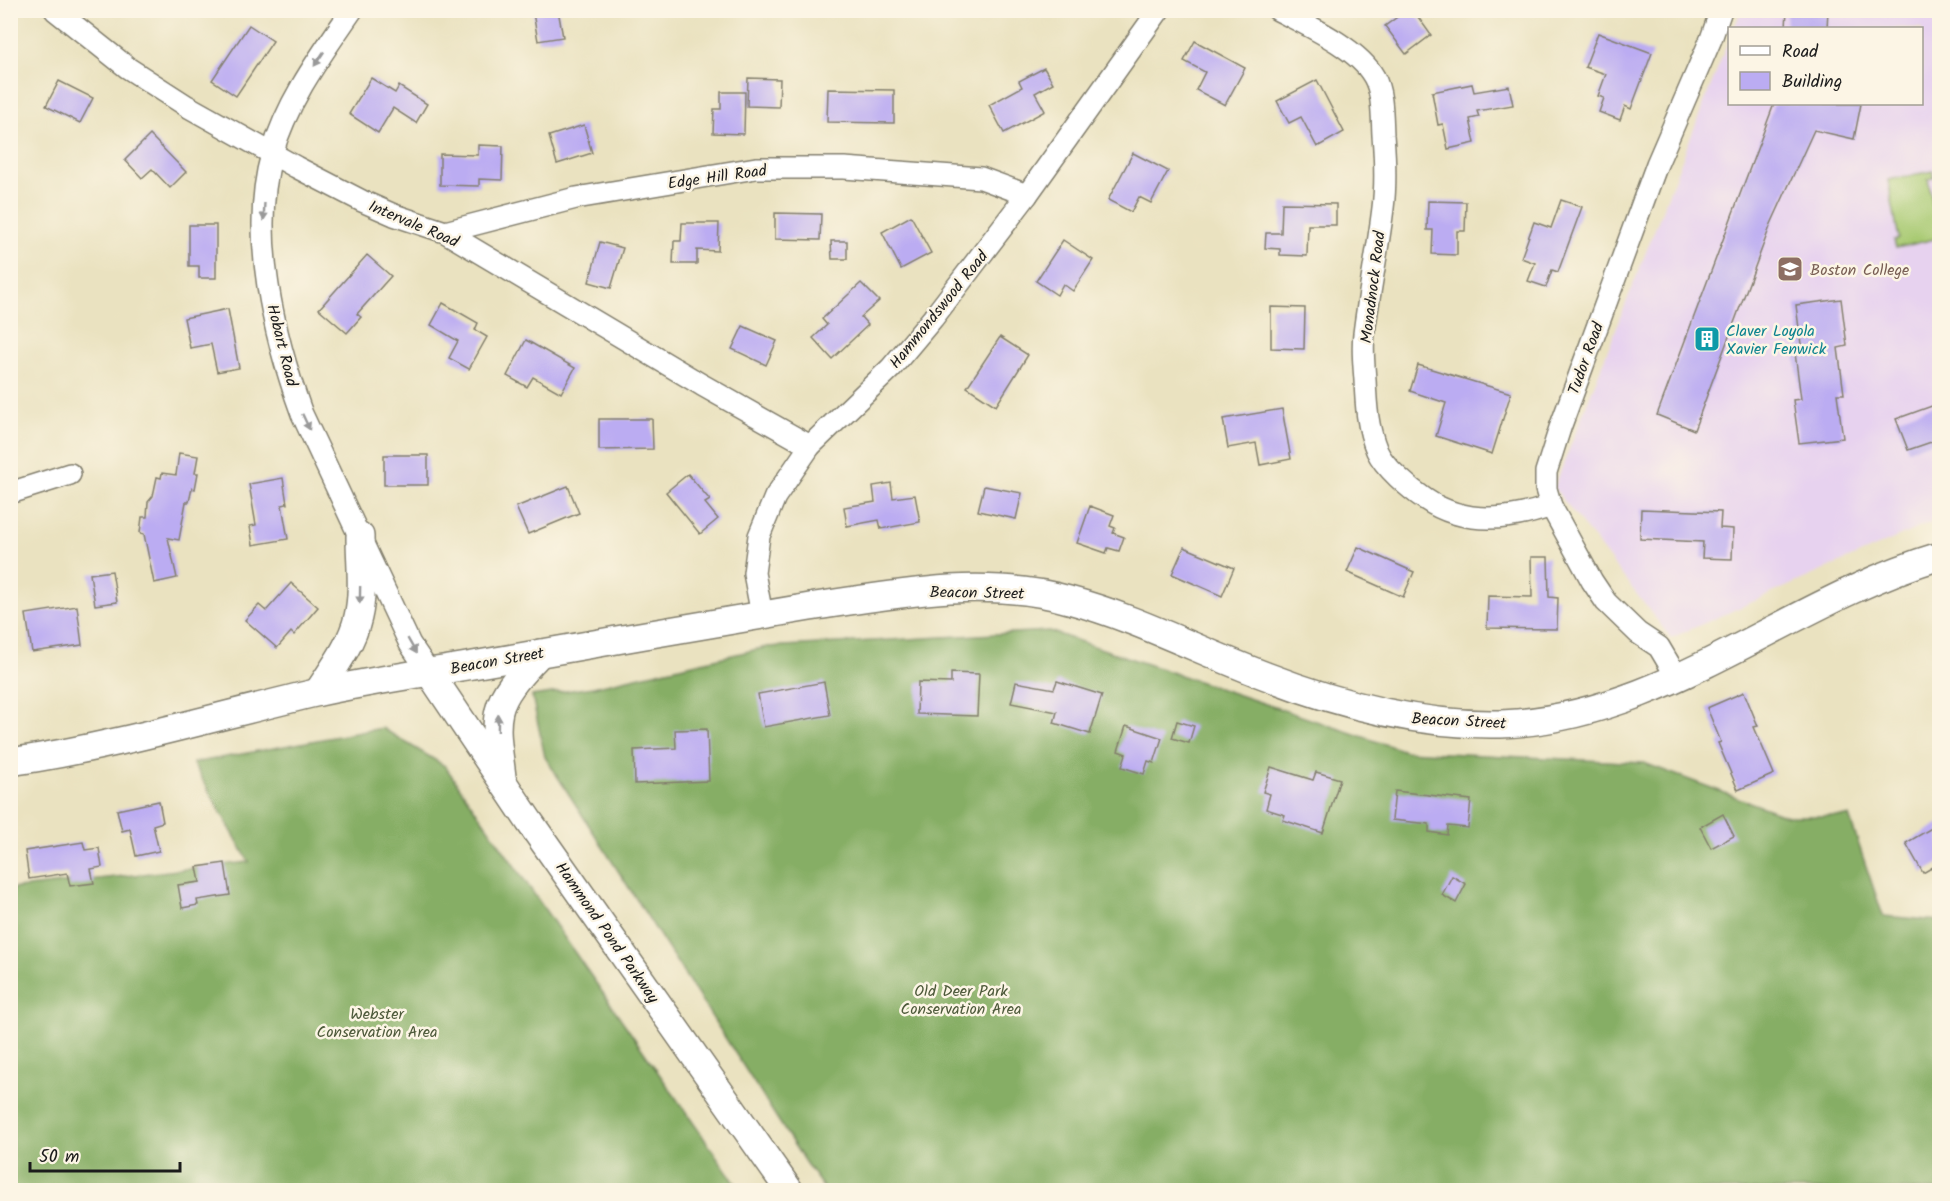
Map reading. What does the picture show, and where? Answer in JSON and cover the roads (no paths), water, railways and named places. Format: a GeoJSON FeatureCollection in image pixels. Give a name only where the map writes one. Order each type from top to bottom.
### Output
{"type":"FeatureCollection","features":[{"type":"Feature","properties":{"kind":"main road"},"geometry":{"type":"LineString","coordinates":[[318,693],[340,658],[356,624],[361,601],[360,537]]}},
{"type":"Feature","properties":{"kind":"main road","name":"Beacon Street"},"geometry":{"type":"LineString","coordinates":[[10,762],[116,742],[387,678],[762,615],[927,591],[984,589],[1038,593],[1092,606],[1268,677],[1333,699],[1390,714],[1441,722],[1503,724],[1558,718],[1609,705],[1678,679],[1850,591],[1940,556]]}},
{"type":"Feature","properties":{"kind":"main road"},"geometry":{"type":"LineString","coordinates":[[502,781],[498,712],[507,693],[540,653]]}},
{"type":"Feature","properties":{"kind":"main road","name":"Hammond Pond Parkway"},"geometry":{"type":"LineString","coordinates":[[429,672],[502,781],[789,1191]]}},
{"type":"Feature","properties":{"kind":"street","name":"Intervale Road"},"geometry":{"type":"LineString","coordinates":[[55,10],[128,68],[158,88],[272,154],[362,201],[394,215],[445,232],[692,379],[810,446]]}},
{"type":"Feature","properties":{"kind":"street","name":"Hobart Road"},"geometry":{"type":"LineString","coordinates":[[352,10],[297,94],[272,154],[265,193],[266,263],[280,342],[288,375],[302,414],[410,644],[429,672]]}},
{"type":"Feature","properties":{"kind":"street","name":"Hammondswood Road"},"geometry":{"type":"LineString","coordinates":[[762,615],[754,573],[759,536],[775,497],[810,446],[891,368],[933,318],[1026,195],[1160,10]]}},
{"type":"Feature","properties":{"kind":"street","name":"Monadnock Road"},"geometry":{"type":"LineString","coordinates":[[1278,10],[1318,30],[1362,61],[1375,78],[1382,106],[1383,206],[1364,336],[1366,413],[1378,453],[1407,487],[1438,508],[1457,515],[1479,519],[1505,517],[1530,513],[1551,506]]}},
{"type":"Feature","properties":{"kind":"street","name":"Tudor Road"},"geometry":{"type":"LineString","coordinates":[[1678,679],[1659,647],[1638,633],[1606,602],[1592,581],[1551,506],[1546,489],[1546,472],[1657,164],[1712,39],[1721,10]]}},
{"type":"Feature","properties":{"kind":"street","name":"Edge Hill Road"},"geometry":{"type":"LineString","coordinates":[[445,232],[576,198],[756,168],[844,168],[981,178],[1026,195]]}},
{"type":"Feature","properties":{"kind":"street"},"geometry":{"type":"LineString","coordinates":[[10,493],[70,474]]}},
{"type":"Feature","properties":{"kind":"place","name":"Boston College"},"geometry":{"type":"Point","coordinates":[1790,269]}},
{"type":"Feature","properties":{"kind":"place","name":"Claver Loyola Xavier Fenwick"},"geometry":{"type":"Point","coordinates":[1707,339]}},
{"type":"Feature","properties":{"kind":"park label","name":"Old Deer Park Conservation Area"},"geometry":{"type":"Point","coordinates":[961,999]}},
{"type":"Feature","properties":{"kind":"park label","name":"Webster Conservation Area"},"geometry":{"type":"Point","coordinates":[377,1022]}}]}
